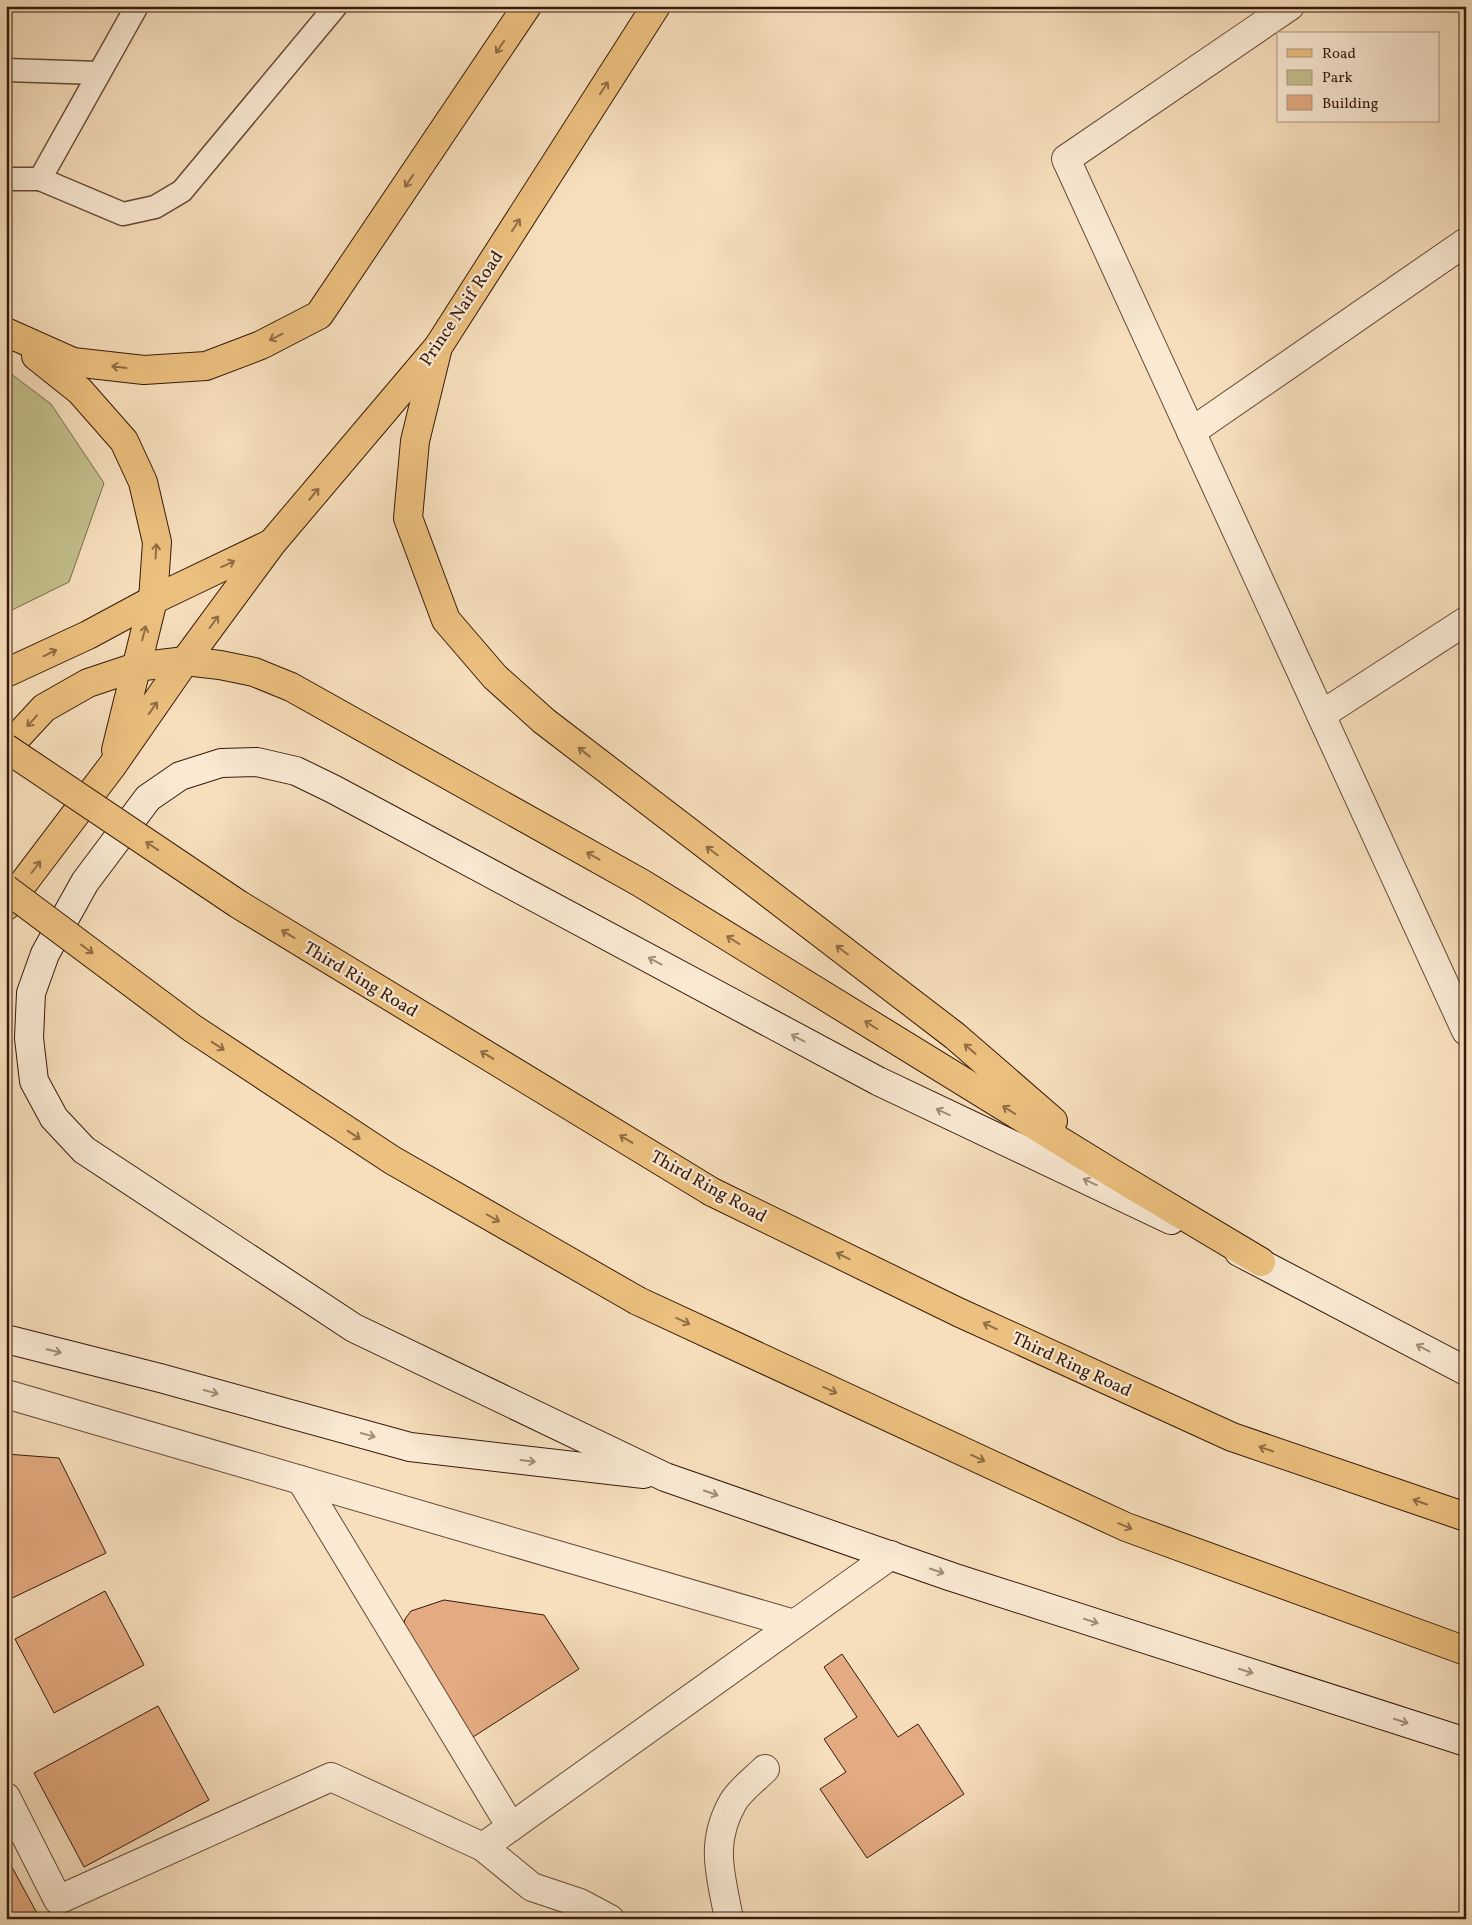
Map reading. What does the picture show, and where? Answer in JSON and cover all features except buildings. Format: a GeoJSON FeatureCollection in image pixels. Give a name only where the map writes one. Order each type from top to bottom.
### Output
{"type":"FeatureCollection","features":[{"type":"Feature","properties":{"kind":"main road"},"geometry":{"type":"LineString","coordinates":[[7,332],[73,362],[153,370],[206,366],[261,345],[319,315],[527,6]]}},
{"type":"Feature","properties":{"kind":"main road","name":"Prince Naif Road"},"geometry":{"type":"LineString","coordinates":[[6,906],[112,766],[185,661],[272,543],[438,347],[656,6]]}},
{"type":"Feature","properties":{"kind":"main road"},"geometry":{"type":"LineString","coordinates":[[7,332],[80,391],[124,441],[142,482],[157,542],[153,600],[112,766]]}},
{"type":"Feature","properties":{"kind":"main road"},"geometry":{"type":"LineString","coordinates":[[438,347],[415,441],[408,518],[446,620],[494,676],[544,721],[956,1036],[1112,1174]]}},
{"type":"Feature","properties":{"kind":"main road"},"geometry":{"type":"LineString","coordinates":[[6,673],[88,635],[153,600],[272,543]]}},
{"type":"Feature","properties":{"kind":"main road"},"geometry":{"type":"LineString","coordinates":[[6,748],[44,708],[88,683],[136,667],[185,661],[220,665],[254,672],[291,687],[641,883],[1112,1174],[1260,1262]]}},
{"type":"Feature","properties":{"kind":"main road","name":"Third Ring Road"},"geometry":{"type":"LineString","coordinates":[[6,748],[238,904],[712,1192],[958,1312],[1232,1437],[1466,1518]]}},
{"type":"Feature","properties":{"kind":"main road"},"geometry":{"type":"LineString","coordinates":[[6,888],[192,1028],[392,1160],[638,1301],[1126,1527],[1466,1651]]}},
{"type":"Feature","properties":{"kind":"street"},"geometry":{"type":"LineString","coordinates":[[1290,6],[1066,159],[1466,1031]]}},
{"type":"Feature","properties":{"kind":"street"},"geometry":{"type":"LineString","coordinates":[[1191,432],[1466,242]]}},
{"type":"Feature","properties":{"kind":"street"},"geometry":{"type":"LineString","coordinates":[[1320,714],[1466,622]]}},
{"type":"Feature","properties":{"kind":"street"},"geometry":{"type":"LineString","coordinates":[[1466,1371],[1260,1262],[878,1081],[296,771],[257,762],[221,763],[180,776],[148,798],[85,882],[46,954],[31,992],[29,1038],[34,1081],[54,1118],[84,1150],[354,1328],[665,1477],[952,1577],[1466,1742]]}},
{"type":"Feature","properties":{"kind":"street"},"geometry":{"type":"LineString","coordinates":[[6,1339],[160,1378],[410,1447],[665,1477]]}},
{"type":"Feature","properties":{"kind":"street"},"geometry":{"type":"LineString","coordinates":[[6,1394],[794,1624]]}},
{"type":"Feature","properties":{"kind":"street"},"geometry":{"type":"LineString","coordinates":[[301,1480],[511,1827]]}},
{"type":"Feature","properties":{"kind":"street"},"geometry":{"type":"LineString","coordinates":[[483,1847],[891,1555]]}},
{"type":"Feature","properties":{"kind":"street"},"geometry":{"type":"LineString","coordinates":[[729,1919],[718,1858],[721,1830],[734,1801],[765,1769]]}},
{"type":"Feature","properties":{"kind":"street"},"geometry":{"type":"LineString","coordinates":[[6,1798],[58,1900],[332,1777],[483,1847],[532,1887],[580,1903],[610,1919]]}},
{"type":"Feature","properties":{"kind":"lane"},"geometry":{"type":"LineString","coordinates":[[40,179],[137,6]]}},
{"type":"Feature","properties":{"kind":"lane"},"geometry":{"type":"LineString","coordinates":[[6,179],[40,179],[122,214],[155,207],[182,190],[336,6]]}},
{"type":"Feature","properties":{"kind":"lane"},"geometry":{"type":"LineString","coordinates":[[6,70],[99,73]]}},
{"type":"Feature","properties":{"kind":"green space"},"geometry":{"type":"Polygon","coordinates":[[[6,370],[51,404],[104,483],[69,582],[6,613],[6,370]]]}}]}
